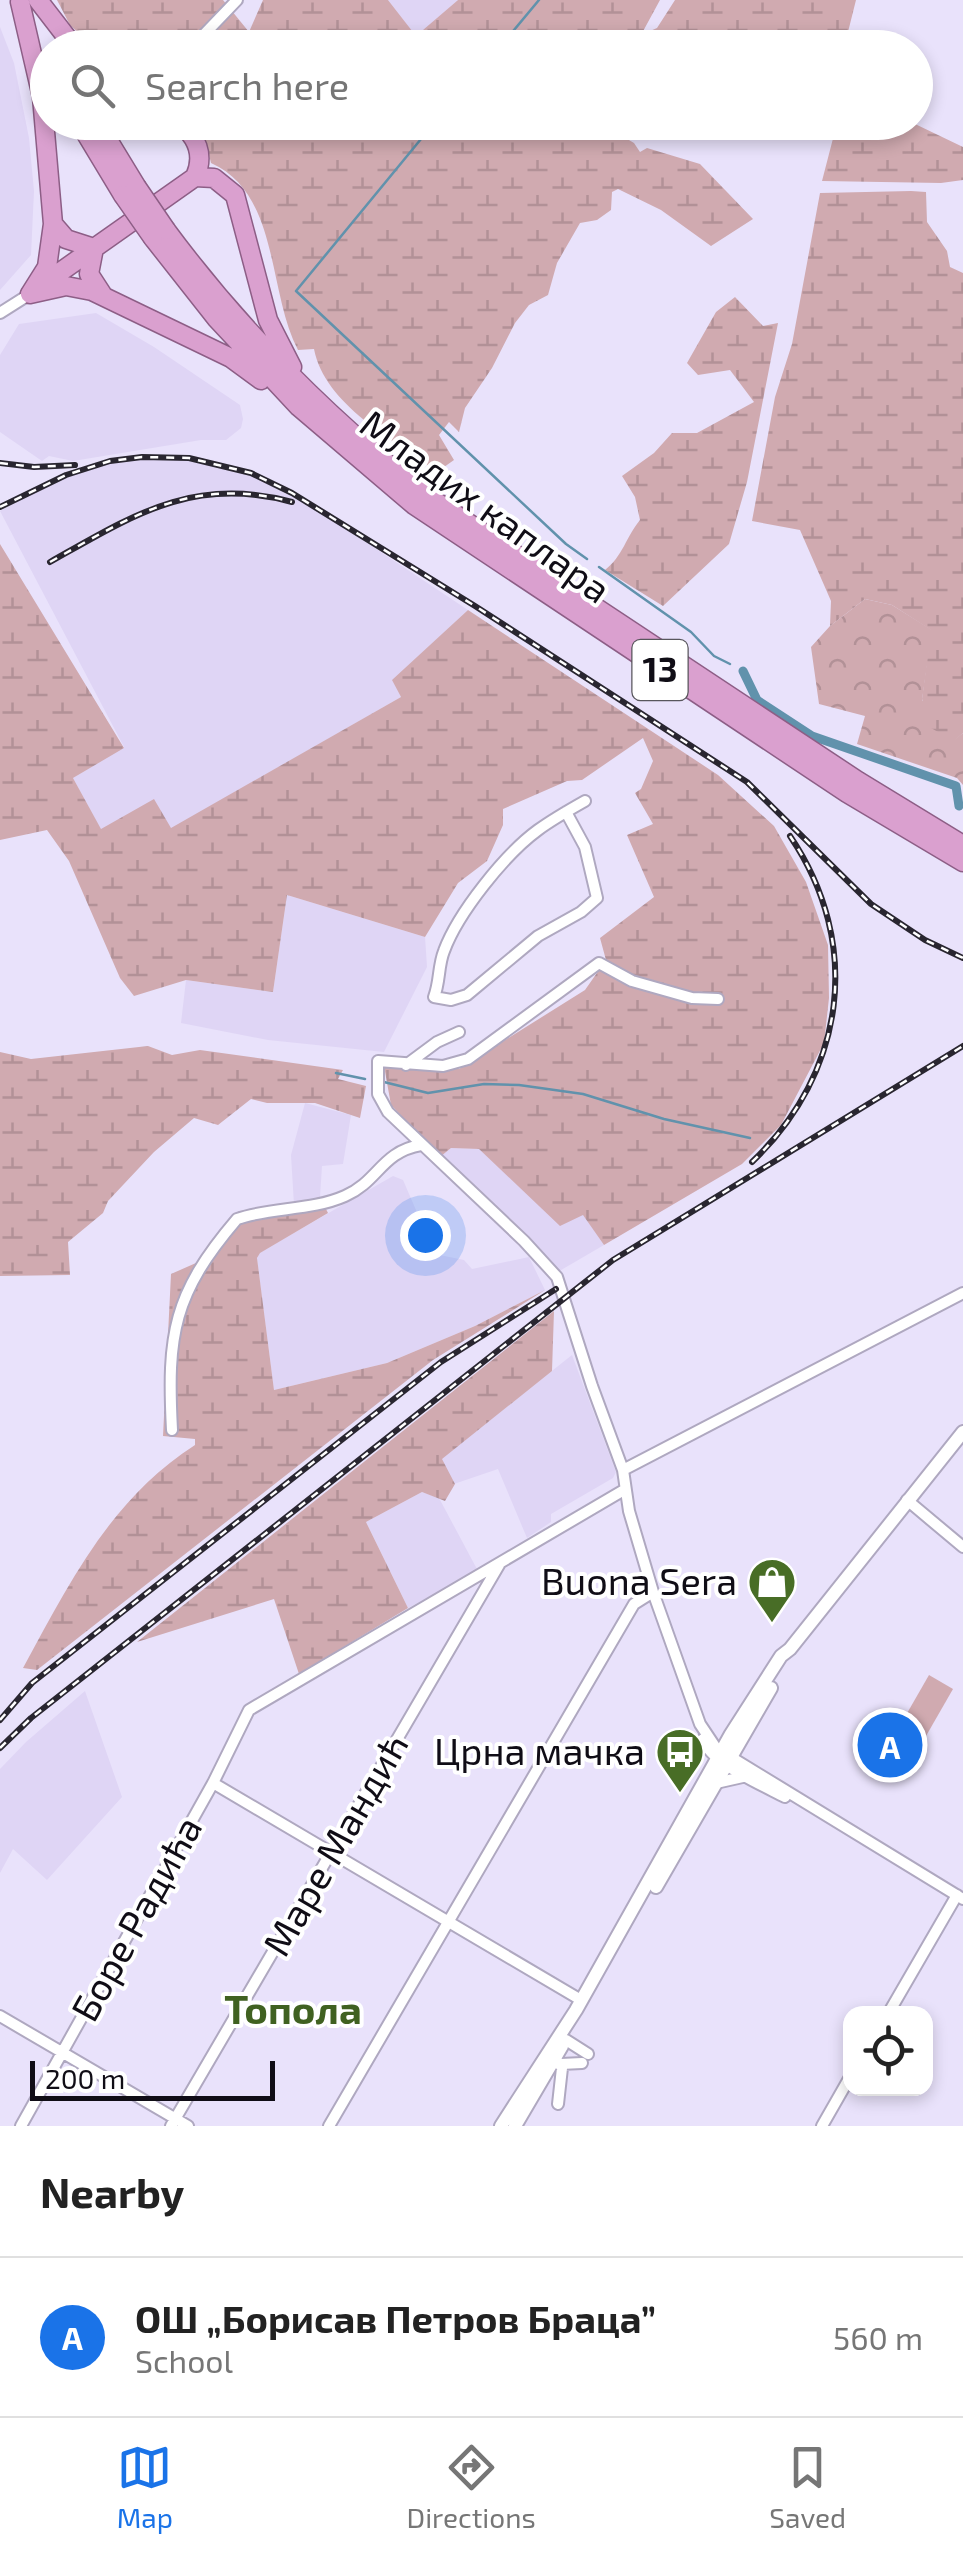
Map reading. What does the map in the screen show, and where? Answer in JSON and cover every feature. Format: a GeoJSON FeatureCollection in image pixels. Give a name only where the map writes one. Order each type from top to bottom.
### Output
{"type":"FeatureCollection","features":[{"type":"Feature","properties":{"kind":"highway"},"geometry":{"type":"LineString","coordinates":[[28,0],[47,30]]}},
{"type":"Feature","properties":{"kind":"highway"},"geometry":{"type":"LineString","coordinates":[[28,0],[57,30]]}},
{"type":"Feature","properties":{"kind":"highway"},"geometry":{"type":"LineString","coordinates":[[28,0],[38,30]]}},
{"type":"Feature","properties":{"kind":"highway"},"geometry":{"type":"LineString","coordinates":[[28,0],[32,30]]}},
{"type":"Feature","properties":{"kind":"highway"},"geometry":{"type":"LineString","coordinates":[[30,294],[47,266],[53,224],[46,140]]}},
{"type":"Feature","properties":{"kind":"highway","name":"13"},"geometry":{"type":"LineString","coordinates":[[92,140],[243,348],[324,430]]}},
{"type":"Feature","properties":{"kind":"highway","name":"13"},"geometry":{"type":"LineString","coordinates":[[106,140],[130,191]]}},
{"type":"Feature","properties":{"kind":"highway"},"geometry":{"type":"LineString","coordinates":[[30,294],[195,177],[200,162],[194,140]]}},
{"type":"Feature","properties":{"kind":"highway"},"geometry":{"type":"LineString","coordinates":[[195,177],[214,178],[235,196],[276,340],[292,367],[357,438]]}},
{"type":"Feature","properties":{"kind":"highway"},"geometry":{"type":"LineString","coordinates":[[53,224],[72,243],[94,248]]}},
{"type":"Feature","properties":{"kind":"highway","name":"13"},"geometry":{"type":"LineString","coordinates":[[160,234],[253,337],[357,438]]}},
{"type":"Feature","properties":{"kind":"highway"},"geometry":{"type":"LineString","coordinates":[[94,248],[89,274],[106,298]]}},
{"type":"Feature","properties":{"kind":"highway"},"geometry":{"type":"LineString","coordinates":[[30,294],[66,286],[106,298],[231,358],[324,430]]}},
{"type":"Feature","properties":{"kind":"highway","name":"Младих каплара"},"geometry":{"type":"LineString","coordinates":[[324,430],[460,538],[847,793],[963,862]]}},
{"type":"Feature","properties":{"kind":"highway","name":"Младих каплара"},"geometry":{"type":"LineString","coordinates":[[357,438],[469,525],[858,782],[963,845]]}},
{"type":"Feature","properties":{"kind":"street"},"geometry":{"type":"LineString","coordinates":[[209,30],[238,0]]}},
{"type":"Feature","properties":{"kind":"street"},"geometry":{"type":"LineString","coordinates":[[0,313],[30,294]]}},
{"type":"Feature","properties":{"kind":"street"},"geometry":{"type":"LineString","coordinates":[[566,812],[586,847],[597,898],[581,912],[538,936],[467,995],[451,1000],[434,996],[444,952],[465,913],[536,831],[566,812],[584,801]]}},
{"type":"Feature","properties":{"kind":"street"},"geometry":{"type":"LineString","coordinates":[[718,998],[692,998],[632,981],[599,964],[468,1059],[442,1066],[378,1061],[378,1094],[388,1112],[557,1277],[623,1470],[624,1490],[652,1592],[706,1736],[705,1746],[960,1897],[893,2006]]}},
{"type":"Feature","properties":{"kind":"street"},"geometry":{"type":"LineString","coordinates":[[406,1065],[437,1042],[459,1032]]}},
{"type":"Feature","properties":{"kind":"street"},"geometry":{"type":"LineString","coordinates":[[172,1430],[171,1353],[179,1309],[201,1268],[237,1219],[344,1196],[373,1176],[392,1154],[421,1145]]}},
{"type":"Feature","properties":{"kind":"street"},"geometry":{"type":"LineString","coordinates":[[623,1470],[963,1294]]}},
{"type":"Feature","properties":{"kind":"street"},"geometry":{"type":"LineString","coordinates":[[501,2126],[581,2000],[790,1649],[963,1432]]}},
{"type":"Feature","properties":{"kind":"street"},"geometry":{"type":"LineString","coordinates":[[500,1564],[624,1490]]}},
{"type":"Feature","properties":{"kind":"street"},"geometry":{"type":"LineString","coordinates":[[908,1500],[963,1547]]}},
{"type":"Feature","properties":{"kind":"street","name":"Боре Радића"},"geometry":{"type":"LineString","coordinates":[[21,2126],[214,1782],[249,1710],[500,1564]]}},
{"type":"Feature","properties":{"kind":"street","name":"Маре Мандић"},"geometry":{"type":"LineString","coordinates":[[173,2122],[500,1564]]}},
{"type":"Feature","properties":{"kind":"street"},"geometry":{"type":"LineString","coordinates":[[328,2126],[634,1604],[652,1592]]}},
{"type":"Feature","properties":{"kind":"street"},"geometry":{"type":"LineString","coordinates":[[516,2126],[558,2061],[566,2040],[716,1783],[730,1736],[781,1656],[790,1649]]}},
{"type":"Feature","properties":{"kind":"street"},"geometry":{"type":"LineString","coordinates":[[706,1736],[730,1736]]}},
{"type":"Feature","properties":{"kind":"street"},"geometry":{"type":"LineString","coordinates":[[725,1758],[748,1776],[815,1812]]}},
{"type":"Feature","properties":{"kind":"street"},"geometry":{"type":"LineString","coordinates":[[716,1783],[748,1776]]}},
{"type":"Feature","properties":{"kind":"street"},"geometry":{"type":"LineString","coordinates":[[214,1782],[581,2000]]}},
{"type":"Feature","properties":{"kind":"street"},"geometry":{"type":"LineString","coordinates":[[0,2016],[173,2122],[188,2126]]}},
{"type":"Feature","properties":{"kind":"street"},"geometry":{"type":"LineString","coordinates":[[558,2061],[585,2059],[566,2040]]}},
{"type":"Feature","properties":{"kind":"street"},"geometry":{"type":"LineString","coordinates":[[558,2061],[558,2104]]}},
{"type":"Feature","properties":{"kind":"street"},"geometry":{"type":"LineString","coordinates":[[822,2126],[843,2089]]}},
{"type":"Feature","properties":{"kind":"shaded area"},"geometry":{"type":"Polygon","coordinates":[[[388,0],[458,0],[424,30],[411,30],[388,0]]]}},
{"type":"Feature","properties":{"kind":"shaded area"},"geometry":{"type":"Polygon","coordinates":[[[0,27],[14,63],[29,138],[34,191],[31,255],[0,290],[0,27]]]}},
{"type":"Feature","properties":{"kind":"shaded area"},"geometry":{"type":"Polygon","coordinates":[[[96,313],[240,405],[241,428],[226,440],[201,440],[73,461],[49,456],[42,461],[0,432],[0,355],[19,324],[96,313]]]}},
{"type":"Feature","properties":{"kind":"shaded area"},"geometry":{"type":"Polygon","coordinates":[[[168,456],[251,473],[292,493],[468,610],[393,680],[401,697],[171,829],[101,830],[73,778],[124,747],[0,511],[66,475],[110,461],[168,456]]]}},
{"type":"Feature","properties":{"kind":"shaded area"},"geometry":{"type":"Polygon","coordinates":[[[287,895],[425,937],[427,967],[384,1052],[268,1040],[181,1023],[186,980],[273,992],[287,895]]]}},
{"type":"Feature","properties":{"kind":"shaded area"},"geometry":{"type":"Polygon","coordinates":[[[305,1103],[351,1115],[343,1164],[322,1166],[320,1197],[294,1205],[291,1155],[305,1103]]]}},
{"type":"Feature","properties":{"kind":"shaded area"},"geometry":{"type":"Polygon","coordinates":[[[451,1148],[479,1149],[560,1225],[583,1214],[604,1245],[556,1273],[542,1253],[440,1157],[451,1148]]]}},
{"type":"Feature","properties":{"kind":"shaded area"},"geometry":{"type":"Polygon","coordinates":[[[393,1176],[403,1180],[435,1254],[464,1260],[472,1269],[529,1257],[545,1290],[475,1326],[387,1363],[274,1390],[259,1253],[393,1176]]]}},
{"type":"Feature","properties":{"kind":"shaded area"},"geometry":{"type":"Polygon","coordinates":[[[572,1355],[616,1472],[613,1478],[551,1514],[551,1522],[527,1538],[498,1469],[451,1485],[441,1459],[572,1355]]]}},
{"type":"Feature","properties":{"kind":"shaded area"},"geometry":{"type":"Polygon","coordinates":[[[422,1492],[439,1498],[478,1571],[408,1608],[366,1522],[422,1492]]]}},
{"type":"Feature","properties":{"kind":"shaded area"},"geometry":{"type":"Polygon","coordinates":[[[85,1691],[122,1797],[47,1880],[13,1849],[0,1873],[0,1769],[85,1691]]]}},
{"type":"Feature","properties":{"kind":"green space"},"geometry":{"type":"Polygon","coordinates":[[[57,0],[223,0],[247,30],[75,30],[57,0]]]}},
{"type":"Feature","properties":{"kind":"green space"},"geometry":{"type":"Polygon","coordinates":[[[263,0],[388,0],[411,30],[250,30],[263,0]]]}},
{"type":"Feature","properties":{"kind":"green space"},"geometry":{"type":"Polygon","coordinates":[[[458,0],[660,0],[644,30],[423,30],[458,0]]]}},
{"type":"Feature","properties":{"kind":"green space"},"geometry":{"type":"Polygon","coordinates":[[[675,0],[856,0],[848,30],[652,30],[675,0]]]}},
{"type":"Feature","properties":{"kind":"green space"},"geometry":{"type":"Polygon","coordinates":[[[933,133],[963,147],[963,180],[822,181],[833,140],[933,140],[933,133]]]}},
{"type":"Feature","properties":{"kind":"green space"},"geometry":{"type":"Polygon","coordinates":[[[205,140],[629,140],[640,152],[647,148],[700,164],[753,219],[711,246],[661,210],[618,189],[612,192],[611,210],[597,220],[580,223],[557,263],[548,295],[529,305],[515,323],[465,408],[459,432],[449,422],[439,435],[454,460],[437,472],[346,404],[321,369],[314,349],[298,350],[288,326],[261,220],[233,178],[211,163],[205,140]]]}},
{"type":"Feature","properties":{"kind":"green space"},"geometry":{"type":"Polygon","coordinates":[[[926,192],[927,222],[947,251],[950,267],[963,273],[963,733],[954,741],[931,728],[922,699],[931,630],[892,605],[865,599],[830,626],[831,601],[800,530],[752,521],[775,397],[792,344],[820,193],[926,192]]]}},
{"type":"Feature","properties":{"kind":"green space"},"geometry":{"type":"Polygon","coordinates":[[[735,297],[763,326],[778,323],[747,482],[729,544],[663,606],[605,570],[640,520],[635,497],[622,476],[654,453],[672,433],[697,433],[754,402],[730,370],[698,375],[687,363],[716,312],[735,297]]]}},
{"type":"Feature","properties":{"kind":"green space"},"geometry":{"type":"Polygon","coordinates":[[[0,544],[124,748],[73,778],[101,829],[154,799],[171,828],[401,697],[392,680],[468,610],[718,775],[774,826],[806,882],[828,945],[829,998],[824,1043],[781,1125],[742,1164],[604,1245],[583,1215],[560,1226],[479,1149],[451,1148],[440,1157],[391,1105],[384,1066],[459,1069],[585,990],[606,960],[600,938],[654,897],[627,835],[653,824],[635,793],[641,789],[653,761],[643,738],[582,780],[567,781],[503,809],[503,825],[487,861],[458,883],[425,937],[287,895],[273,992],[186,980],[134,996],[120,978],[69,861],[47,830],[0,840],[0,544]]]}},
{"type":"Feature","properties":{"kind":"green space"},"geometry":{"type":"Polygon","coordinates":[[[865,599],[892,605],[932,630],[922,700],[954,740],[963,733],[963,785],[957,778],[857,744],[865,716],[819,704],[811,647],[830,626],[865,599]]]}},
{"type":"Feature","properties":{"kind":"green space"},"geometry":{"type":"Polygon","coordinates":[[[148,1046],[172,1055],[200,1050],[343,1070],[338,1079],[366,1086],[360,1118],[315,1103],[251,1099],[218,1125],[194,1118],[154,1152],[108,1201],[103,1213],[68,1242],[70,1275],[0,1276],[0,1052],[31,1059],[148,1046]]]}},
{"type":"Feature","properties":{"kind":"green space"},"geometry":{"type":"Polygon","coordinates":[[[320,1197],[328,1213],[257,1258],[274,1390],[387,1363],[475,1326],[545,1290],[433,1360],[37,1670],[23,1668],[76,1574],[116,1517],[165,1467],[195,1445],[195,1439],[163,1436],[171,1274],[205,1259],[239,1211],[271,1210],[320,1197]]]}},
{"type":"Feature","properties":{"kind":"green space"},"geometry":{"type":"Polygon","coordinates":[[[554,1311],[552,1371],[442,1459],[455,1484],[445,1501],[422,1492],[366,1522],[408,1608],[299,1674],[274,1599],[137,1642],[554,1311]]]}},
{"type":"Feature","properties":{"kind":"green space"},"geometry":{"type":"Polygon","coordinates":[[[929,1675],[953,1689],[926,1736],[902,1722],[929,1675]]]}},
{"type":"Feature","properties":{"kind":"waterway"},"geometry":{"type":"LineString","coordinates":[[514,30],[539,0]]}},
{"type":"Feature","properties":{"kind":"waterway"},"geometry":{"type":"LineString","coordinates":[[420,140],[296,291],[566,544],[587,559]]}},
{"type":"Feature","properties":{"kind":"waterway"},"geometry":{"type":"LineString","coordinates":[[599,567],[691,632],[714,656],[730,664]]}},
{"type":"Feature","properties":{"kind":"waterway"},"geometry":{"type":"LineString","coordinates":[[743,671],[757,700],[812,736],[956,786],[959,806]]}},
{"type":"Feature","properties":{"kind":"waterway"},"geometry":{"type":"LineString","coordinates":[[336,1073],[365,1079]]}},
{"type":"Feature","properties":{"kind":"waterway"},"geometry":{"type":"LineString","coordinates":[[384,1082],[428,1093],[484,1084],[583,1094],[664,1119],[750,1138]]}},
{"type":"Feature","properties":{"kind":"railway"},"geometry":{"type":"LineString","coordinates":[[0,507],[66,475],[110,461],[189,458],[251,473],[292,493],[475,606],[747,782],[871,904],[925,940],[963,958]]}},
{"type":"Feature","properties":{"kind":"railway"},"geometry":{"type":"LineString","coordinates":[[0,463],[34,467],[75,465]]}},
{"type":"Feature","properties":{"kind":"railway"},"geometry":{"type":"LineString","coordinates":[[50,562],[108,529],[194,497],[257,495],[292,502]]}},
{"type":"Feature","properties":{"kind":"railway"},"geometry":{"type":"LineString","coordinates":[[752,1162],[784,1127],[808,1088],[825,1048],[834,1006],[835,963],[828,920],[813,877],[790,836]]}},
{"type":"Feature","properties":{"kind":"railway"},"geometry":{"type":"LineString","coordinates":[[0,1748],[31,1718],[613,1260],[963,1046]]}},
{"type":"Feature","properties":{"kind":"railway"},"geometry":{"type":"LineString","coordinates":[[0,1720],[32,1683],[441,1362],[556,1289]]}},
{"type":"Feature","properties":{"kind":"place","name":"Buona Sera"},"geometry":{"type":"Point","coordinates":[772,1624]}},
{"type":"Feature","properties":{"kind":"place","name":"ОШ „Борисав Петров Браца”"},"geometry":{"type":"Point","coordinates":[890,1745]}},
{"type":"Feature","properties":{"kind":"place","name":"Црна мачка"},"geometry":{"type":"Point","coordinates":[680,1794]}},
{"type":"Feature","properties":{"kind":"district","name":"Топола"},"geometry":{"type":"Point","coordinates":[293,2010]}}]}
